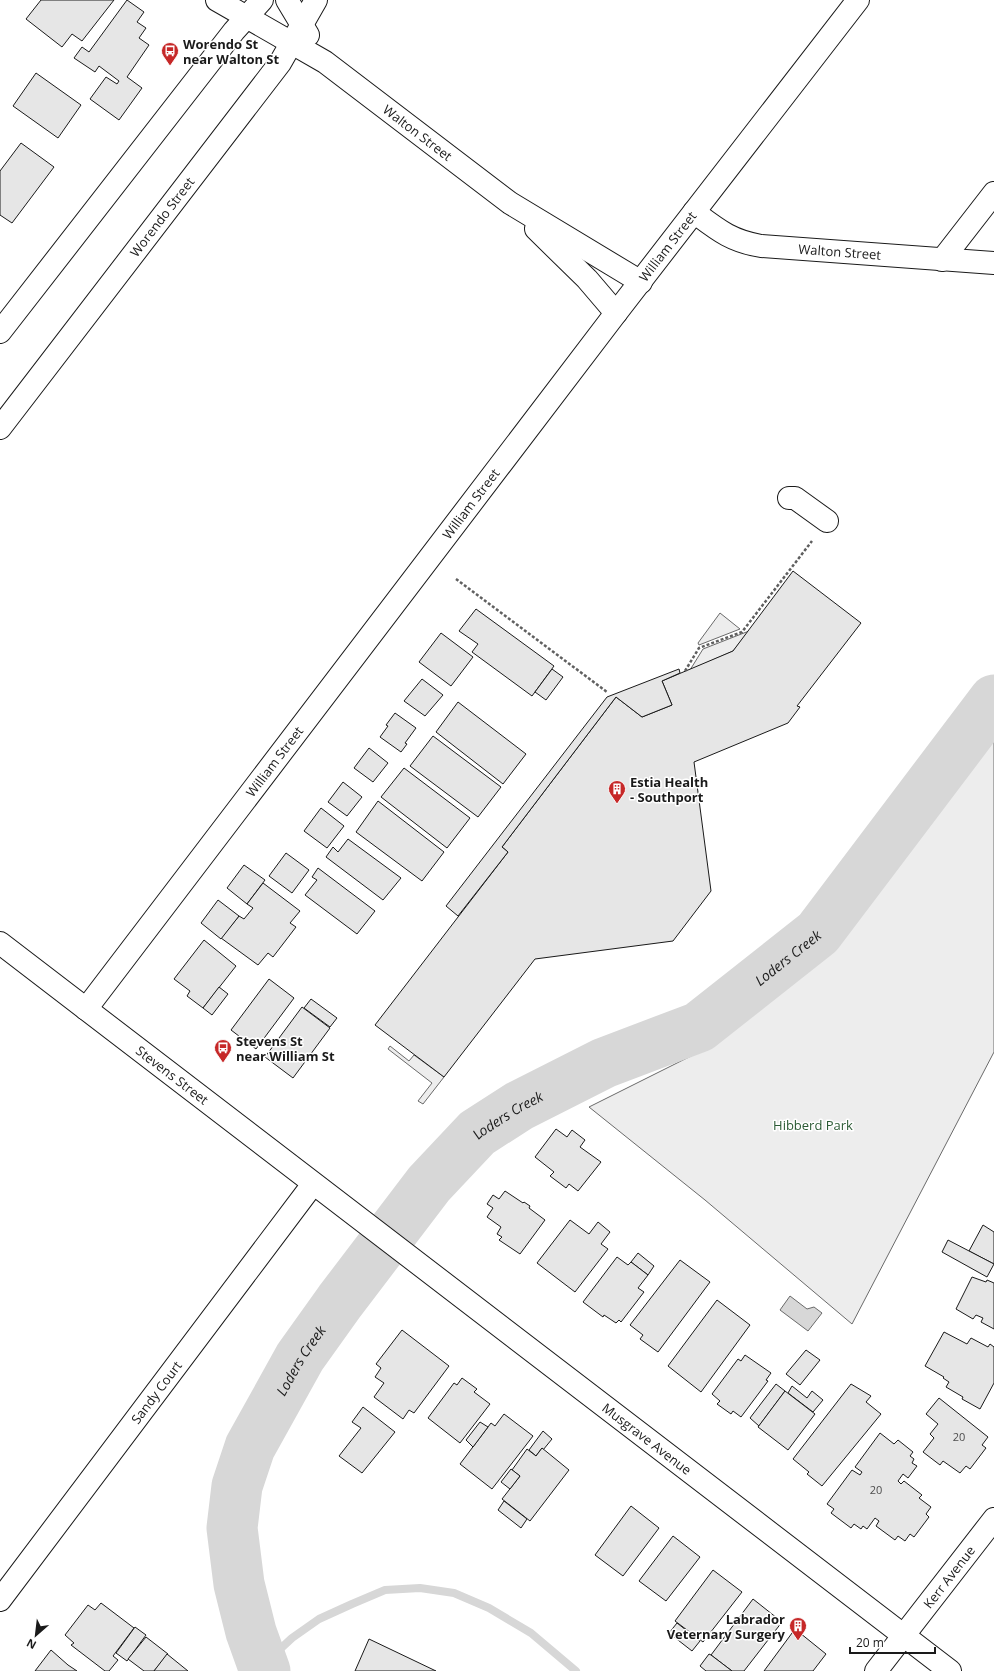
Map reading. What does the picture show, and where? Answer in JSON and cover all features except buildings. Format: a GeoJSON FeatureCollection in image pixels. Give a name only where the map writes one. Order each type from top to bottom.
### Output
{"type":"FeatureCollection","features":[{"type":"Feature","properties":{"kind":"street","name":"Walton Street"},"geometry":{"type":"LineString","coordinates":[[217,0],[325,62],[510,203],[640,282]]}},
{"type":"Feature","properties":{"kind":"street"},"geometry":{"type":"LineString","coordinates":[[0,332],[246,18],[262,0]]}},
{"type":"Feature","properties":{"kind":"street","name":"Walton Street"},"geometry":{"type":"LineString","coordinates":[[287,0],[325,62]]}},
{"type":"Feature","properties":{"kind":"street","name":"Worendo Street"},"geometry":{"type":"LineString","coordinates":[[0,428],[280,63],[316,0]]}},
{"type":"Feature","properties":{"kind":"street","name":"William Street"},"geometry":{"type":"LineString","coordinates":[[86,1009],[616,313],[858,0]]}},
{"type":"Feature","properties":{"kind":"street"},"geometry":{"type":"LineString","coordinates":[[942,260],[994,192]]}},
{"type":"Feature","properties":{"kind":"street","name":"Walton Street"},"geometry":{"type":"LineString","coordinates":[[510,203],[587,279],[616,313]]}},
{"type":"Feature","properties":{"kind":"street","name":"Walton Street"},"geometry":{"type":"LineString","coordinates":[[694,212],[722,233],[748,244],[994,263]]}},
{"type":"Feature","properties":{"kind":"street"},"geometry":{"type":"LineString","coordinates":[[789,498],[795,498],[827,521]]}},
{"type":"Feature","properties":{"kind":"street","name":"Stevens Street"},"geometry":{"type":"LineString","coordinates":[[0,943],[344,1207]]}},
{"type":"Feature","properties":{"kind":"street","name":"Sandy Court"},"geometry":{"type":"LineString","coordinates":[[0,1600],[313,1184]]}},
{"type":"Feature","properties":{"kind":"street","name":"Musgrave Avenue"},"geometry":{"type":"LineString","coordinates":[[344,1207],[950,1671]]}},
{"type":"Feature","properties":{"kind":"street","name":"Kerr Avenue"},"geometry":{"type":"LineString","coordinates":[[876,1671],[994,1519]]}},
{"type":"Feature","properties":{"kind":"path"},"geometry":{"type":"LineString","coordinates":[[685,672],[699,648],[742,632],[827,521]]}},
{"type":"Feature","properties":{"kind":"path"},"geometry":{"type":"LineString","coordinates":[[456,579],[607,692]]}},
{"type":"Feature","properties":{"kind":"green space"},"geometry":{"type":"Polygon","coordinates":[[[720,613],[740,629],[699,645],[698,643],[720,613]]]}},
{"type":"Feature","properties":{"kind":"green space"},"geometry":{"type":"Polygon","coordinates":[[[749,631],[733,651],[690,670],[703,649],[749,631]]]}},
{"type":"Feature","properties":{"kind":"green space","name":"Hibberd Park"},"geometry":{"type":"Polygon","coordinates":[[[994,723],[994,1052],[852,1324],[705,1200],[589,1107],[707,1048],[820,953],[994,723]]]}},
{"type":"Feature","properties":{"kind":"green space"},"geometry":{"type":"Polygon","coordinates":[[[390,1046],[409,1061],[414,1055],[444,1077],[423,1104],[418,1101],[432,1083],[388,1049],[390,1046]]]}},
{"type":"Feature","properties":{"kind":"shaded area"},"geometry":{"type":"Polygon","coordinates":[[[790,1296],[807,1309],[814,1307],[822,1313],[808,1331],[780,1310],[790,1296]]]}},
{"type":"Feature","properties":{"kind":"waterway","name":"Loders Creek"},"geometry":{"type":"LineString","coordinates":[[265,1671],[251,1632],[239,1584],[232,1528],[237,1486],[250,1447],[300,1357],[340,1301],[429,1184],[477,1133],[519,1106],[604,1063],[699,1027],[818,933],[994,700]]}},
{"type":"Feature","properties":{"kind":"waterway"},"geometry":{"type":"LineString","coordinates":[[264,1664],[292,1638],[319,1619],[385,1590],[420,1588],[454,1593],[489,1608],[531,1633],[576,1671]]}},
{"type":"Feature","properties":{"kind":"place","name":"Worendo St near Walton St"},"geometry":{"type":"Point","coordinates":[170,66]}},
{"type":"Feature","properties":{"kind":"place","name":"Estia Health - Southport"},"geometry":{"type":"Point","coordinates":[617,804]}},
{"type":"Feature","properties":{"kind":"place","name":"Stevens St near William St"},"geometry":{"type":"Point","coordinates":[223,1063]}},
{"type":"Feature","properties":{"kind":"place","name":"Labrador Veternary Surgery"},"geometry":{"type":"Point","coordinates":[798,1641]}}]}
